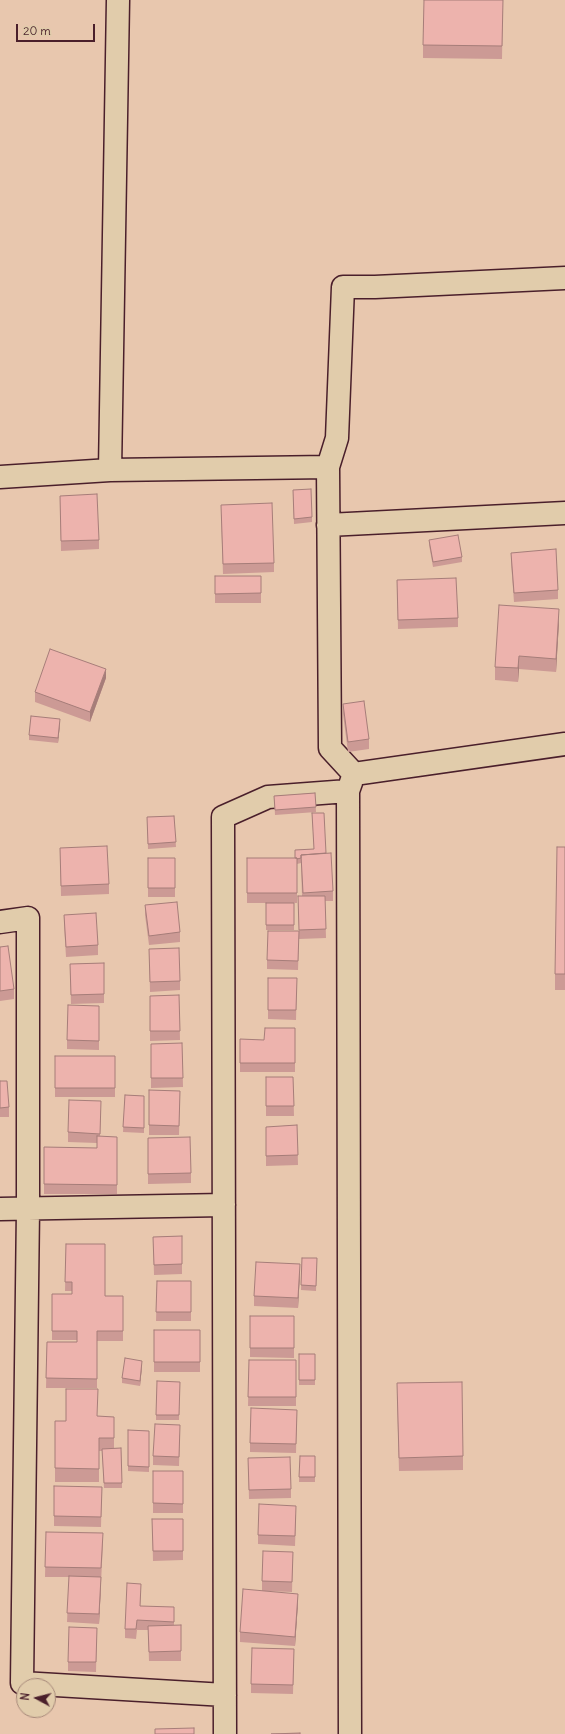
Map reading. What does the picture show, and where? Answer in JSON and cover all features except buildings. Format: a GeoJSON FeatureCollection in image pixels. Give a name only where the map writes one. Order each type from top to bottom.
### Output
{"type":"FeatureCollection","features":[{"type":"Feature","properties":{"kind":"street"},"geometry":{"type":"LineString","coordinates":[[110,470],[118,0]]}},
{"type":"Feature","properties":{"kind":"street"},"geometry":{"type":"LineString","coordinates":[[350,1734],[351,782],[330,748],[328,525],[328,466],[337,438],[343,287],[375,287],[565,278]]}},
{"type":"Feature","properties":{"kind":"street"},"geometry":{"type":"LineString","coordinates":[[0,477],[110,470],[328,466]]}},
{"type":"Feature","properties":{"kind":"street"},"geometry":{"type":"LineString","coordinates":[[328,525],[565,513]]}},
{"type":"Feature","properties":{"kind":"street"},"geometry":{"type":"LineString","coordinates":[[225,1734],[223,817],[268,797],[565,744]]}},
{"type":"Feature","properties":{"kind":"street"},"geometry":{"type":"LineString","coordinates":[[0,922],[28,918],[28,1209],[22,1683],[225,1695]]}},
{"type":"Feature","properties":{"kind":"street"},"geometry":{"type":"LineString","coordinates":[[0,1209],[224,1205]]}}]}
